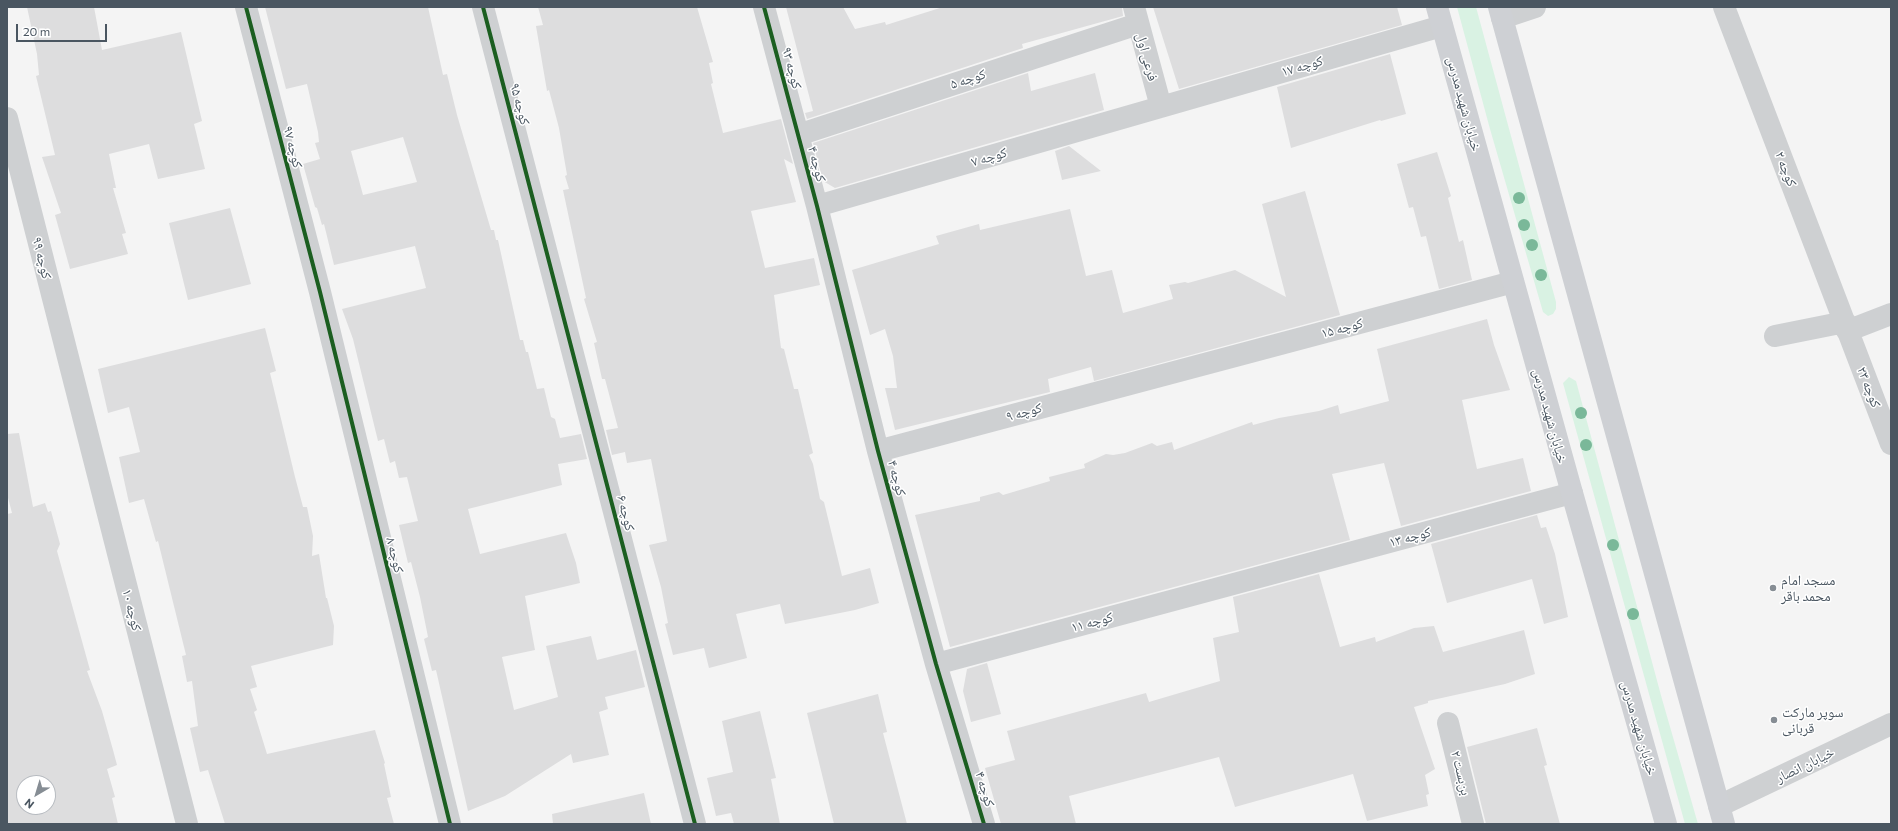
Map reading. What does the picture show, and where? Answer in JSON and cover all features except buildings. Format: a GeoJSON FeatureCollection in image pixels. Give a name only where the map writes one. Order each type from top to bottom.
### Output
{"type":"FeatureCollection","features":[{"type":"Feature","properties":{"kind":"main road"},"geometry":{"type":"LineString","coordinates":[[1501,12],[1722,815]]}},
{"type":"Feature","properties":{"kind":"main road","name":"خیابان شهید مدرس"},"geometry":{"type":"LineString","coordinates":[[1440,16],[1572,493],[1666,824]]}},
{"type":"Feature","properties":{"kind":"street","name":"کوچه ۹۷"},"geometry":{"type":"LineString","coordinates":[[246,7],[320,292]]}},
{"type":"Feature","properties":{"kind":"street","name":"کوچه ۹۵"},"geometry":{"type":"LineString","coordinates":[[483,7],[536,207]]}},
{"type":"Feature","properties":{"kind":"street","name":"کوچه ۹۳"},"geometry":{"type":"LineString","coordinates":[[764,7],[798,135]]}},
{"type":"Feature","properties":{"kind":"street"},"geometry":{"type":"LineString","coordinates":[[1501,12],[1535,7]]}},
{"type":"Feature","properties":{"kind":"street","name":"کوچه ۲"},"geometry":{"type":"LineString","coordinates":[[1724,7],[1846,326]]}},
{"type":"Feature","properties":{"kind":"street","name":"کوچه ۵"},"geometry":{"type":"LineString","coordinates":[[798,135],[1136,15]]}},
{"type":"Feature","properties":{"kind":"street","name":"فرعی اول"},"geometry":{"type":"LineString","coordinates":[[1136,15],[1161,107]]}},
{"type":"Feature","properties":{"kind":"street","name":"کوچه ۱۷"},"geometry":{"type":"LineString","coordinates":[[1161,107],[1440,16]]}},
{"type":"Feature","properties":{"kind":"street","name":"کوچه ۷"},"geometry":{"type":"LineString","coordinates":[[817,206],[1161,107]]}},
{"type":"Feature","properties":{"kind":"street","name":"کوچه ۹۹"},"geometry":{"type":"LineString","coordinates":[[7,118],[78,397]]}},
{"type":"Feature","properties":{"kind":"street","name":"کوچه ۴"},"geometry":{"type":"LineString","coordinates":[[798,135],[878,451],[936,664],[984,824]]}},
{"type":"Feature","properties":{"kind":"street","name":"کوچه ۶"},"geometry":{"type":"LineString","coordinates":[[536,207],[695,824]]}},
{"type":"Feature","properties":{"kind":"street","name":"کوچه ۱۵"},"geometry":{"type":"LineString","coordinates":[[1171,373],[1513,282]]}},
{"type":"Feature","properties":{"kind":"street","name":"کوچه ۸"},"geometry":{"type":"LineString","coordinates":[[320,292],[450,824]]}},
{"type":"Feature","properties":{"kind":"street"},"geometry":{"type":"LineString","coordinates":[[1775,336],[1846,326],[1891,314]]}},
{"type":"Feature","properties":{"kind":"street","name":"کوچه ۲۳"},"geometry":{"type":"LineString","coordinates":[[1846,326],[1891,444]]}},
{"type":"Feature","properties":{"kind":"street","name":"کوچه ۹"},"geometry":{"type":"LineString","coordinates":[[878,451],[1171,373]]}},
{"type":"Feature","properties":{"kind":"street","name":"کوچه ۱۰"},"geometry":{"type":"LineString","coordinates":[[78,397],[187,824]]}},
{"type":"Feature","properties":{"kind":"street","name":"کوچه ۱۳"},"geometry":{"type":"LineString","coordinates":[[1248,580],[1572,493]]}},
{"type":"Feature","properties":{"kind":"street","name":"کوچه ۱۱"},"geometry":{"type":"LineString","coordinates":[[936,664],[1248,580]]}},
{"type":"Feature","properties":{"kind":"street","name":"بن‌بست ۲"},"geometry":{"type":"LineString","coordinates":[[1448,723],[1473,824]]}},
{"type":"Feature","properties":{"kind":"street","name":"خیابان انصار"},"geometry":{"type":"LineString","coordinates":[[1722,815],[1891,724]]}},
{"type":"Feature","properties":{"kind":"green space"},"geometry":{"type":"Polygon","coordinates":[[[1457,7],[1476,7],[1556,302],[1556,309],[1553,314],[1548,316],[1543,312],[1490,129],[1457,7]]]}},
{"type":"Feature","properties":{"kind":"green space"},"geometry":{"type":"Polygon","coordinates":[[[1569,377],[1576,381],[1662,699],[1698,824],[1685,824],[1563,383],[1569,377]]]}},
{"type":"Feature","properties":{"kind":"cycle path"},"geometry":{"type":"LineString","coordinates":[[246,7],[320,292],[450,824]]}},
{"type":"Feature","properties":{"kind":"cycle path"},"geometry":{"type":"LineString","coordinates":[[483,7],[695,824]]}},
{"type":"Feature","properties":{"kind":"cycle path"},"geometry":{"type":"LineString","coordinates":[[764,7],[817,206],[878,451],[936,664],[984,824]]}},
{"type":"Feature","properties":{"kind":"place","name":"مسجد امام محمد باقر"},"geometry":{"type":"Point","coordinates":[1773,588]}},
{"type":"Feature","properties":{"kind":"place","name":"سوپر مارکت قربانی"},"geometry":{"type":"Point","coordinates":[1774,720]}}]}
